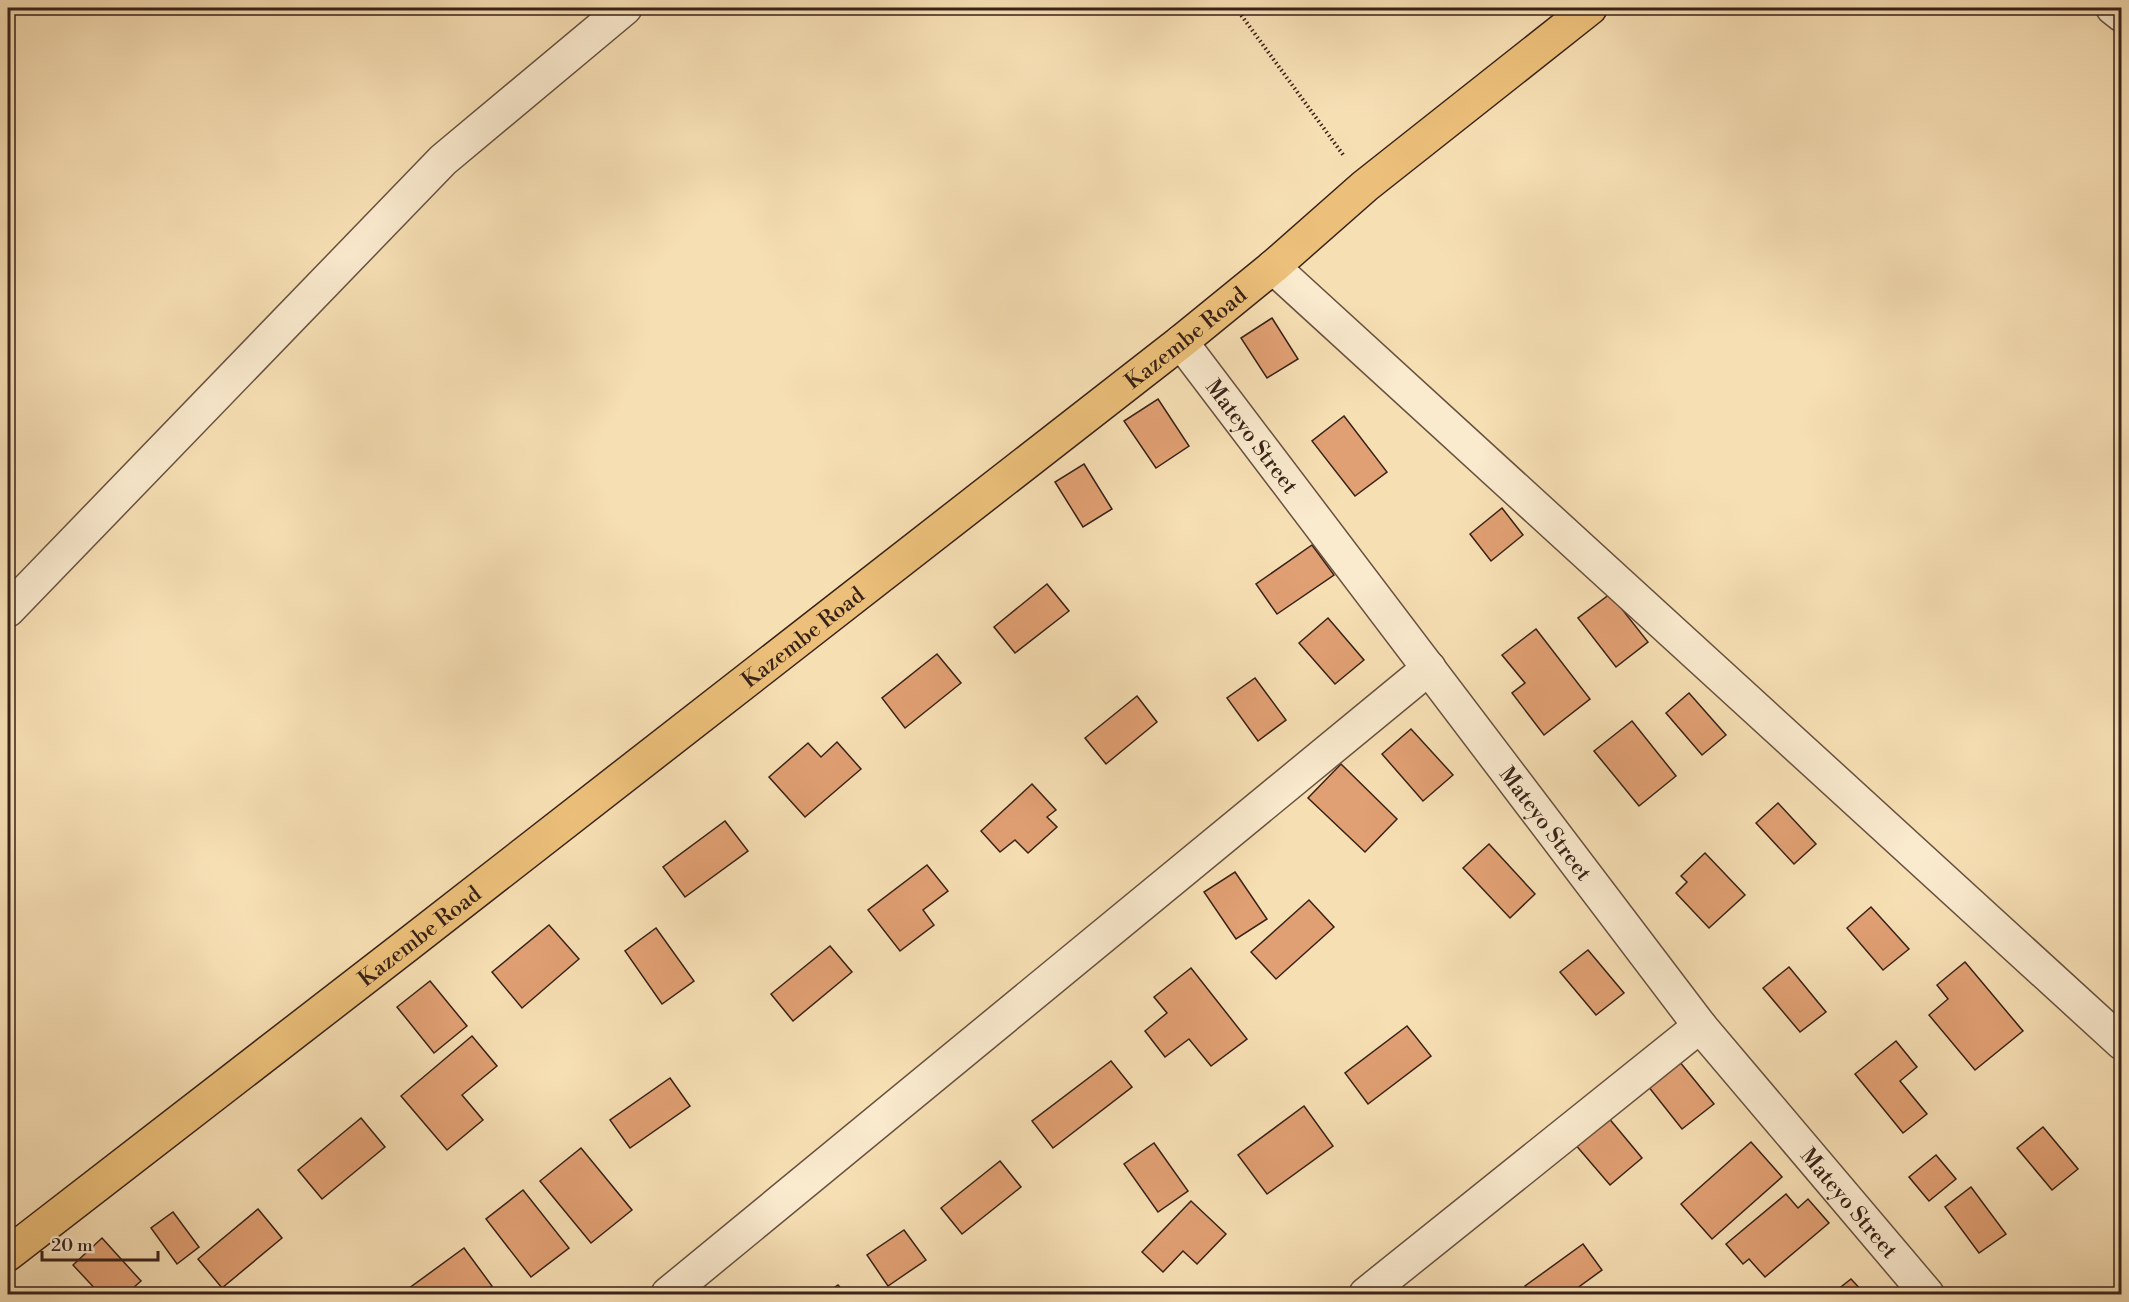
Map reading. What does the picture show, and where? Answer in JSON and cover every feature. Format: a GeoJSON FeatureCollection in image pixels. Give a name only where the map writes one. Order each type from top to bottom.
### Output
{"type":"FeatureCollection","features":[{"type":"Feature","properties":{"kind":"main road","name":"Kazembe Road"},"geometry":{"type":"LineString","coordinates":[[8,1254],[1181,342],[1273,267],[1365,186],[1590,8]]}},
{"type":"Feature","properties":{"kind":"street"},"geometry":{"type":"LineString","coordinates":[[8,610],[443,160],[626,8]]}},
{"type":"Feature","properties":{"kind":"street"},"geometry":{"type":"LineString","coordinates":[[2113,8],[2121,15]]}},
{"type":"Feature","properties":{"kind":"street"},"geometry":{"type":"LineString","coordinates":[[1273,267],[2121,1043]]}},
{"type":"Feature","properties":{"kind":"street","name":"Mateyo Street"},"geometry":{"type":"LineString","coordinates":[[1181,342],[1700,1026],[1927,1294]]}},
{"type":"Feature","properties":{"kind":"street"},"geometry":{"type":"LineString","coordinates":[[668,1294],[1429,668]]}},
{"type":"Feature","properties":{"kind":"street"},"geometry":{"type":"LineString","coordinates":[[1366,1294],[1700,1026]]}},
{"type":"Feature","properties":{"kind":"path"},"geometry":{"type":"LineString","coordinates":[[1236,8],[1365,186]]}},
{"type":"Feature","properties":{"kind":"building"},"geometry":{"type":"Polygon","coordinates":[[[1272,318],[1298,359],[1267,378],[1241,338],[1272,318]]]}},
{"type":"Feature","properties":{"kind":"building"},"geometry":{"type":"Polygon","coordinates":[[[1158,399],[1189,446],[1156,468],[1124,421],[1158,399]]]}},
{"type":"Feature","properties":{"kind":"building"},"geometry":{"type":"Polygon","coordinates":[[[1344,416],[1387,472],[1355,496],[1312,441],[1344,416]]]}},
{"type":"Feature","properties":{"kind":"building"},"geometry":{"type":"Polygon","coordinates":[[[1084,464],[1112,509],[1083,527],[1055,482],[1084,464]]]}},
{"type":"Feature","properties":{"kind":"building"},"geometry":{"type":"Polygon","coordinates":[[[1502,508],[1523,535],[1491,561],[1470,534],[1502,508]]]}},
{"type":"Feature","properties":{"kind":"building"},"geometry":{"type":"Polygon","coordinates":[[[1312,545],[1334,575],[1277,614],[1256,584],[1312,545]]]}},
{"type":"Feature","properties":{"kind":"building"},"geometry":{"type":"Polygon","coordinates":[[[1047,584],[1069,611],[1015,653],[994,627],[1047,584]]]}},
{"type":"Feature","properties":{"kind":"building"},"geometry":{"type":"Polygon","coordinates":[[[1610,594],[1648,642],[1616,667],[1578,618],[1610,594]]]}},
{"type":"Feature","properties":{"kind":"building"},"geometry":{"type":"Polygon","coordinates":[[[1328,618],[1364,660],[1335,684],[1299,643],[1328,618]]]}},
{"type":"Feature","properties":{"kind":"building"},"geometry":{"type":"Polygon","coordinates":[[[1536,629],[1590,699],[1544,735],[1512,693],[1525,683],[1502,655],[1536,629]]]}},
{"type":"Feature","properties":{"kind":"building"},"geometry":{"type":"Polygon","coordinates":[[[937,654],[961,683],[905,728],[882,698],[937,654]]]}},
{"type":"Feature","properties":{"kind":"building"},"geometry":{"type":"Polygon","coordinates":[[[1255,678],[1286,720],[1258,741],[1227,698],[1255,678]]]}},
{"type":"Feature","properties":{"kind":"building"},"geometry":{"type":"Polygon","coordinates":[[[1689,693],[1726,735],[1702,755],[1666,713],[1689,693]]]}},
{"type":"Feature","properties":{"kind":"building"},"geometry":{"type":"Polygon","coordinates":[[[1137,696],[1157,722],[1106,764],[1085,738],[1137,696]]]}},
{"type":"Feature","properties":{"kind":"building"},"geometry":{"type":"Polygon","coordinates":[[[1632,721],[1676,776],[1639,806],[1594,751],[1632,721]]]}},
{"type":"Feature","properties":{"kind":"building"},"geometry":{"type":"Polygon","coordinates":[[[1411,729],[1453,775],[1423,801],[1382,754],[1411,729]]]}},
{"type":"Feature","properties":{"kind":"building"},"geometry":{"type":"Polygon","coordinates":[[[837,742],[861,769],[805,817],[769,777],[808,743],[821,757],[837,742]]]}},
{"type":"Feature","properties":{"kind":"building"},"geometry":{"type":"Polygon","coordinates":[[[1341,764],[1397,819],[1365,852],[1308,798],[1341,764]]]}},
{"type":"Feature","properties":{"kind":"building"},"geometry":{"type":"Polygon","coordinates":[[[1032,784],[1056,810],[1047,817],[1057,827],[1028,853],[1015,840],[1000,852],[981,831],[1032,784]]]}},
{"type":"Feature","properties":{"kind":"building"},"geometry":{"type":"Polygon","coordinates":[[[1778,803],[1816,844],[1794,864],[1756,823],[1778,803]]]}},
{"type":"Feature","properties":{"kind":"building"},"geometry":{"type":"Polygon","coordinates":[[[725,821],[748,851],[685,897],[663,867],[725,821]]]}},
{"type":"Feature","properties":{"kind":"building"},"geometry":{"type":"Polygon","coordinates":[[[1489,844],[1535,894],[1510,918],[1463,868],[1489,844]]]}},
{"type":"Feature","properties":{"kind":"building"},"geometry":{"type":"Polygon","coordinates":[[[1705,853],[1745,895],[1709,928],[1676,893],[1687,882],[1681,876],[1705,853]]]}},
{"type":"Feature","properties":{"kind":"building"},"geometry":{"type":"Polygon","coordinates":[[[927,865],[948,891],[923,910],[934,925],[900,951],[868,910],[927,865]]]}},
{"type":"Feature","properties":{"kind":"building"},"geometry":{"type":"Polygon","coordinates":[[[1235,872],[1267,919],[1236,939],[1204,892],[1235,872]]]}},
{"type":"Feature","properties":{"kind":"building"},"geometry":{"type":"Polygon","coordinates":[[[1309,900],[1334,927],[1276,979],[1251,952],[1309,900]]]}},
{"type":"Feature","properties":{"kind":"building"},"geometry":{"type":"Polygon","coordinates":[[[1871,907],[1909,949],[1883,970],[1847,928],[1871,907]]]}},
{"type":"Feature","properties":{"kind":"building"},"geometry":{"type":"Polygon","coordinates":[[[549,925],[579,959],[522,1008],[492,972],[549,925]]]}},
{"type":"Feature","properties":{"kind":"building"},"geometry":{"type":"Polygon","coordinates":[[[656,928],[694,981],[662,1004],[625,951],[656,928]]]}},
{"type":"Feature","properties":{"kind":"building"},"geometry":{"type":"Polygon","coordinates":[[[830,946],[852,972],[793,1021],[771,994],[830,946]]]}},
{"type":"Feature","properties":{"kind":"building"},"geometry":{"type":"Polygon","coordinates":[[[1588,950],[1624,993],[1596,1015],[1560,972],[1588,950]]]}},
{"type":"Feature","properties":{"kind":"building"},"geometry":{"type":"Polygon","coordinates":[[[1965,962],[2023,1031],[1975,1070],[1929,1015],[1948,999],[1937,985],[1965,962]]]}},
{"type":"Feature","properties":{"kind":"building"},"geometry":{"type":"Polygon","coordinates":[[[1789,967],[1826,1012],[1800,1032],[1763,988],[1789,967]]]}},
{"type":"Feature","properties":{"kind":"building"},"geometry":{"type":"Polygon","coordinates":[[[1191,968],[1247,1039],[1211,1066],[1189,1039],[1165,1057],[1145,1031],[1167,1013],[1154,997],[1191,968]]]}},
{"type":"Feature","properties":{"kind":"building"},"geometry":{"type":"Polygon","coordinates":[[[430,981],[467,1026],[434,1053],[397,1007],[430,981]]]}},
{"type":"Feature","properties":{"kind":"building"},"geometry":{"type":"Polygon","coordinates":[[[1407,1026],[1431,1056],[1368,1104],[1345,1073],[1407,1026]]]}},
{"type":"Feature","properties":{"kind":"building"},"geometry":{"type":"Polygon","coordinates":[[[472,1036],[497,1066],[462,1095],[483,1120],[447,1150],[401,1096],[472,1036]]]}},
{"type":"Feature","properties":{"kind":"building"},"geometry":{"type":"Polygon","coordinates":[[[1896,1041],[1917,1067],[1900,1081],[1927,1114],[1903,1133],[1855,1074],[1896,1041]]]}},
{"type":"Feature","properties":{"kind":"building"},"geometry":{"type":"Polygon","coordinates":[[[1111,1061],[1132,1087],[1053,1148],[1032,1121],[1111,1061]]]}},
{"type":"Feature","properties":{"kind":"building"},"geometry":{"type":"Polygon","coordinates":[[[1679,1061],[1714,1104],[1682,1129],[1648,1086],[1679,1061]]]}},
{"type":"Feature","properties":{"kind":"building"},"geometry":{"type":"Polygon","coordinates":[[[670,1078],[690,1106],[630,1148],[610,1120],[670,1078]]]}},
{"type":"Feature","properties":{"kind":"building"},"geometry":{"type":"Polygon","coordinates":[[[1304,1106],[1333,1146],[1267,1194],[1238,1155],[1304,1106]]]}},
{"type":"Feature","properties":{"kind":"building"},"geometry":{"type":"Polygon","coordinates":[[[1607,1116],[1642,1158],[1610,1185],[1574,1143],[1607,1116]]]}},
{"type":"Feature","properties":{"kind":"building"},"geometry":{"type":"Polygon","coordinates":[[[361,1118],[385,1147],[322,1199],[298,1170],[361,1118]]]}},
{"type":"Feature","properties":{"kind":"building"},"geometry":{"type":"Polygon","coordinates":[[[2043,1127],[2078,1169],[2052,1190],[2017,1148],[2043,1127]]]}},
{"type":"Feature","properties":{"kind":"building"},"geometry":{"type":"Polygon","coordinates":[[[1751,1142],[1782,1177],[1712,1239],[1681,1204],[1751,1142]]]}},
{"type":"Feature","properties":{"kind":"building"},"geometry":{"type":"Polygon","coordinates":[[[1154,1143],[1188,1191],[1158,1212],[1124,1164],[1154,1143]]]}},
{"type":"Feature","properties":{"kind":"building"},"geometry":{"type":"Polygon","coordinates":[[[581,1148],[632,1210],[591,1243],[540,1181],[581,1148]]]}},
{"type":"Feature","properties":{"kind":"building"},"geometry":{"type":"Polygon","coordinates":[[[1936,1155],[1956,1179],[1929,1201],[1909,1177],[1936,1155]]]}},
{"type":"Feature","properties":{"kind":"building"},"geometry":{"type":"Polygon","coordinates":[[[1000,1161],[1021,1187],[962,1234],[941,1208],[1000,1161]]]}},
{"type":"Feature","properties":{"kind":"building"},"geometry":{"type":"Polygon","coordinates":[[[1971,1187],[2006,1234],[1979,1253],[1945,1207],[1971,1187]]]}},
{"type":"Feature","properties":{"kind":"building"},"geometry":{"type":"Polygon","coordinates":[[[523,1190],[569,1248],[531,1277],[486,1219],[523,1190]]]}},
{"type":"Feature","properties":{"kind":"building"},"geometry":{"type":"Polygon","coordinates":[[[1786,1194],[1798,1208],[1808,1199],[1829,1223],[1765,1277],[1749,1259],[1743,1264],[1726,1244],[1786,1194]]]}},
{"type":"Feature","properties":{"kind":"building"},"geometry":{"type":"Polygon","coordinates":[[[1191,1201],[1226,1234],[1197,1264],[1183,1251],[1163,1272],[1142,1252],[1191,1201]]]}},
{"type":"Feature","properties":{"kind":"building"},"geometry":{"type":"Polygon","coordinates":[[[258,1209],[282,1238],[222,1288],[198,1259],[258,1209]]]}},
{"type":"Feature","properties":{"kind":"building"},"geometry":{"type":"Polygon","coordinates":[[[173,1212],[199,1247],[177,1264],[151,1228],[173,1212]]]}},
{"type":"Feature","properties":{"kind":"building"},"geometry":{"type":"Polygon","coordinates":[[[904,1230],[926,1260],[888,1286],[867,1255],[904,1230]]]}},
{"type":"Feature","properties":{"kind":"building"},"geometry":{"type":"Polygon","coordinates":[[[102,1238],[141,1281],[126,1294],[100,1294],[73,1265],[102,1238]]]}},
{"type":"Feature","properties":{"kind":"building"},"geometry":{"type":"Polygon","coordinates":[[[1583,1244],[1602,1270],[1569,1294],[1531,1294],[1525,1286],[1583,1244]]]}},
{"type":"Feature","properties":{"kind":"building"},"geometry":{"type":"Polygon","coordinates":[[[464,1248],[492,1286],[481,1294],[401,1294],[464,1248]]]}},
{"type":"Feature","properties":{"kind":"building"},"geometry":{"type":"Polygon","coordinates":[[[1851,1279],[1865,1294],[1832,1294],[1851,1279]]]}},
{"type":"Feature","properties":{"kind":"building"},"geometry":{"type":"Polygon","coordinates":[[[838,1285],[846,1294],[825,1294],[838,1285]]]}}]}
